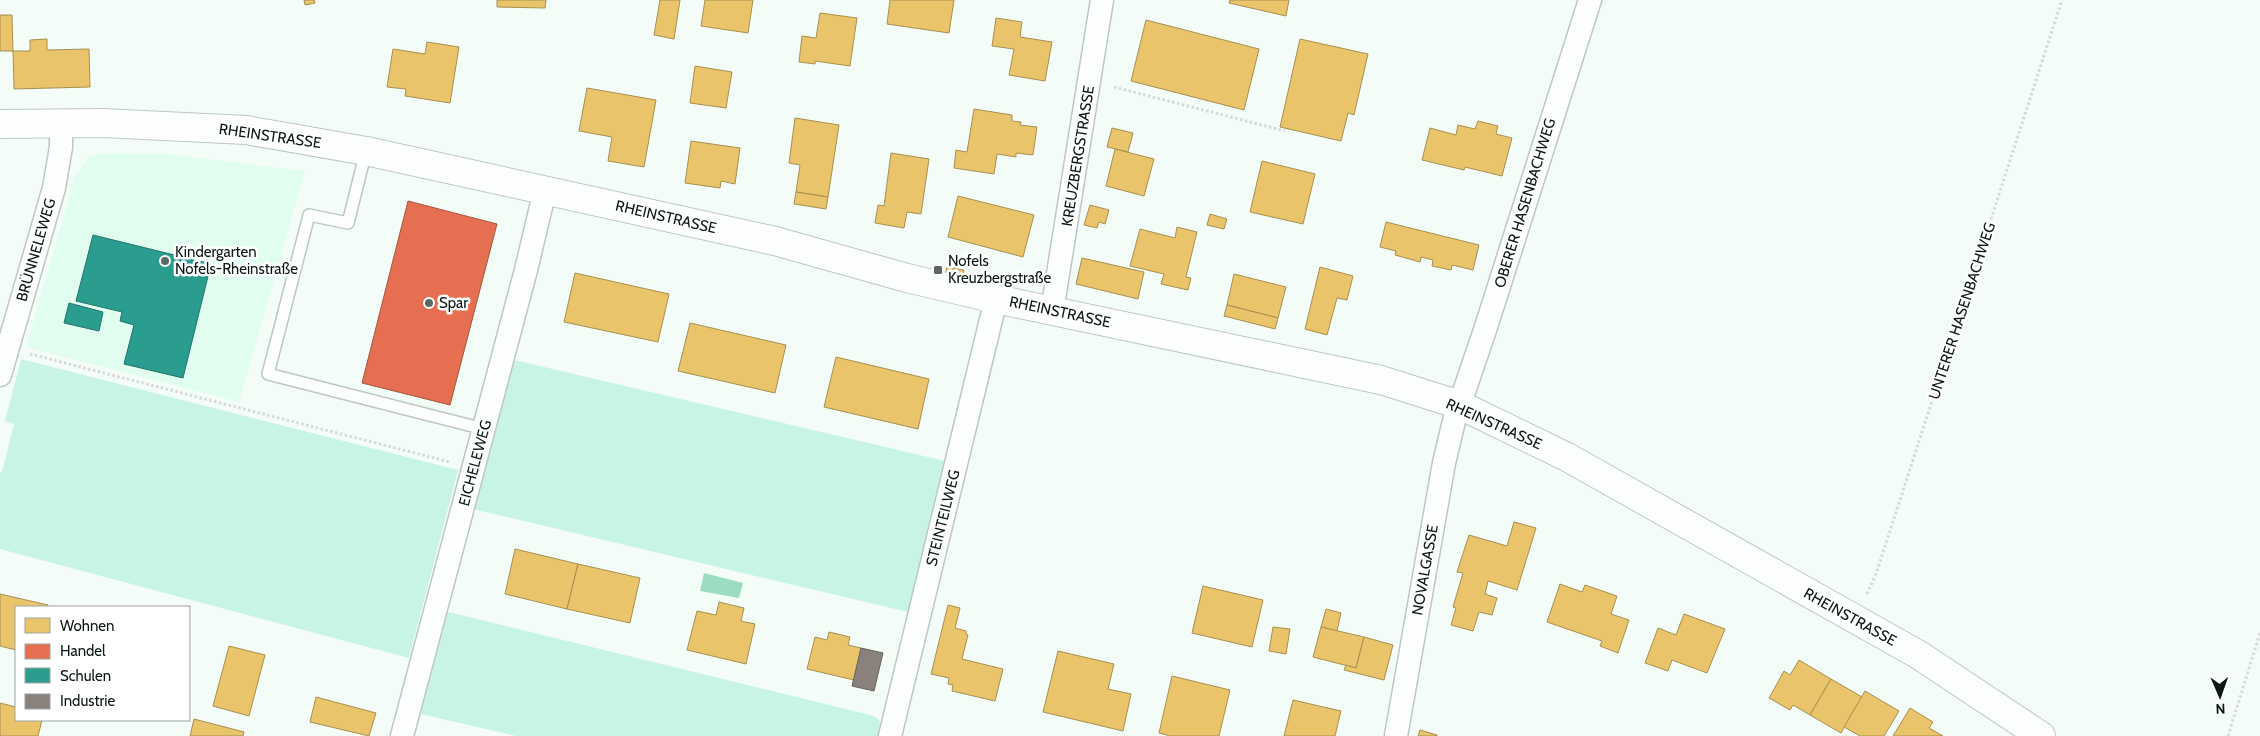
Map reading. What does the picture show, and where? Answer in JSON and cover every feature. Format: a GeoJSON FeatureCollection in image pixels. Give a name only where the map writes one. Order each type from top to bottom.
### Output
{"type":"FeatureCollection","features":[{"type":"Feature","properties":{"kind":"main road","name":"RHEINSTRASSE"},"geometry":{"type":"LineString","coordinates":[[0,124],[103,123],[246,130],[366,152],[775,242],[908,278],[996,299],[1381,380],[1460,405],[1567,457],[1919,655],[2037,734]]}},
{"type":"Feature","properties":{"kind":"street","name":"KREUZBERGSTRASSE"},"geometry":{"type":"LineString","coordinates":[[1052,311],[1102,0]]}},
{"type":"Feature","properties":{"kind":"street","name":"OBERER HASENBACHWEG"},"geometry":{"type":"LineString","coordinates":[[1460,405],[1590,0]]}},
{"type":"Feature","properties":{"kind":"street","name":"BRÜNNELEWEG"},"geometry":{"type":"LineString","coordinates":[[0,375],[54,188],[61,147],[61,123]]}},
{"type":"Feature","properties":{"kind":"street","name":"EICHELEWEG"},"geometry":{"type":"LineString","coordinates":[[402,736],[474,468],[545,190]]}},
{"type":"Feature","properties":{"kind":"street","name":"STEINTEILWEG"},"geometry":{"type":"LineString","coordinates":[[890,736],[996,299]]}},
{"type":"Feature","properties":{"kind":"street","name":"NOVALGASSE"},"geometry":{"type":"LineString","coordinates":[[1396,736],[1444,463],[1460,405]]}},
{"type":"Feature","properties":{"kind":"lane"},"geometry":{"type":"LineString","coordinates":[[366,152],[348,223],[309,215],[268,374],[484,429]]}},
{"type":"Feature","properties":{"kind":"path","name":"UNTERER HASENBACHWEG"},"geometry":{"type":"LineString","coordinates":[[1854,619],[1876,574],[2062,0]]}},
{"type":"Feature","properties":{"kind":"path"},"geometry":{"type":"LineString","coordinates":[[1090,81],[1285,131]]}},
{"type":"Feature","properties":{"kind":"path"},"geometry":{"type":"LineString","coordinates":[[8,348],[474,468]]}},
{"type":"Feature","properties":{"kind":"path"},"geometry":{"type":"LineString","coordinates":[[2228,736],[2260,634]]}},
{"type":"Feature","properties":{"kind":"shaded area","name":"Kindergarten Nofels-Rheinstraße"},"geometry":{"type":"Polygon","coordinates":[[[106,153],[166,154],[305,171],[239,402],[26,347],[76,174],[90,157],[106,153]]]}},
{"type":"Feature","properties":{"kind":"shaded area"},"geometry":{"type":"Polygon","coordinates":[[[21,359],[458,470],[409,658],[0,549],[0,472],[2,472],[14,424],[5,421],[21,359]]]}},
{"type":"Feature","properties":{"kind":"shaded area"},"geometry":{"type":"Polygon","coordinates":[[[510,359],[945,461],[912,613],[469,508],[510,359]]]}},
{"type":"Feature","properties":{"kind":"shaded area"},"geometry":{"type":"Polygon","coordinates":[[[704,573],[743,583],[739,598],[700,591],[704,573]]]}},
{"type":"Feature","properties":{"kind":"shaded area"},"geometry":{"type":"Polygon","coordinates":[[[449,612],[874,716],[880,721],[878,736],[516,736],[416,713],[441,615],[449,612]]]}},
{"type":"Feature","properties":{"kind":"building: Wohnen"},"geometry":{"type":"Polygon","coordinates":[[[304,0],[314,0],[315,3],[305,5],[304,0]]]}},
{"type":"Feature","properties":{"kind":"building: Wohnen"},"geometry":{"type":"Polygon","coordinates":[[[497,0],[546,0],[545,8],[497,7],[497,0]]]}},
{"type":"Feature","properties":{"kind":"building: Wohnen"},"geometry":{"type":"Polygon","coordinates":[[[660,0],[680,0],[674,39],[654,35],[660,0]]]}},
{"type":"Feature","properties":{"kind":"building: Wohnen"},"geometry":{"type":"Polygon","coordinates":[[[705,0],[753,0],[748,33],[701,26],[705,0]]]}},
{"type":"Feature","properties":{"kind":"building: Wohnen"},"geometry":{"type":"Polygon","coordinates":[[[890,0],[954,0],[949,33],[887,24],[890,0]]]}},
{"type":"Feature","properties":{"kind":"building: Wohnen"},"geometry":{"type":"Polygon","coordinates":[[[1230,0],[1289,0],[1286,16],[1229,3],[1230,0]]]}},
{"type":"Feature","properties":{"kind":"building: Wohnen"},"geometry":{"type":"Polygon","coordinates":[[[820,13],[857,18],[850,66],[815,61],[815,64],[799,62],[802,36],[816,38],[820,13]]]}},
{"type":"Feature","properties":{"kind":"building: Wohnen"},"geometry":{"type":"Polygon","coordinates":[[[0,15],[12,15],[13,51],[0,51],[0,15]]]}},
{"type":"Feature","properties":{"kind":"building: Wohnen"},"geometry":{"type":"Polygon","coordinates":[[[996,18],[1022,22],[1020,37],[1052,42],[1045,81],[1009,75],[1014,49],[992,46],[996,18]]]}},
{"type":"Feature","properties":{"kind":"building: Wohnen"},"geometry":{"type":"Polygon","coordinates":[[[1146,20],[1259,49],[1244,110],[1131,81],[1146,20]]]}},
{"type":"Feature","properties":{"kind":"building: Wohnen"},"geometry":{"type":"Polygon","coordinates":[[[47,39],[47,50],[89,49],[90,87],[14,89],[13,51],[30,51],[30,40],[47,39]]]}},
{"type":"Feature","properties":{"kind":"building: Wohnen"},"geometry":{"type":"Polygon","coordinates":[[[1300,39],[1368,54],[1354,115],[1348,113],[1341,141],[1280,127],[1300,39]]]}},
{"type":"Feature","properties":{"kind":"building: Wohnen"},"geometry":{"type":"Polygon","coordinates":[[[427,42],[459,47],[450,103],[405,96],[406,89],[387,87],[393,49],[425,54],[427,42]]]}},
{"type":"Feature","properties":{"kind":"building: Wohnen"},"geometry":{"type":"Polygon","coordinates":[[[695,66],[732,72],[726,108],[690,103],[695,66]]]}},
{"type":"Feature","properties":{"kind":"building: Wohnen"},"geometry":{"type":"Polygon","coordinates":[[[587,88],[656,100],[644,167],[608,161],[612,137],[579,131],[587,88]]]}},
{"type":"Feature","properties":{"kind":"building: Wohnen"},"geometry":{"type":"Polygon","coordinates":[[[974,109],[1012,115],[1012,121],[1021,122],[1020,125],[1037,127],[1033,155],[1016,153],[1016,157],[997,154],[994,174],[954,168],[956,150],[967,152],[974,109]]]}},
{"type":"Feature","properties":{"kind":"building: Wohnen"},"geometry":{"type":"Polygon","coordinates":[[[795,118],[839,125],[828,197],[796,192],[800,165],[789,163],[795,118]]]}},
{"type":"Feature","properties":{"kind":"building: Wohnen"},"geometry":{"type":"Polygon","coordinates":[[[1478,121],[1498,126],[1496,134],[1512,138],[1502,176],[1465,167],[1464,170],[1422,160],[1430,128],[1456,135],[1458,125],[1475,129],[1478,121]]]}},
{"type":"Feature","properties":{"kind":"building: Wohnen"},"geometry":{"type":"Polygon","coordinates":[[[1112,128],[1133,133],[1128,152],[1107,147],[1112,128]]]}},
{"type":"Feature","properties":{"kind":"building: Wohnen"},"geometry":{"type":"Polygon","coordinates":[[[691,141],[740,148],[735,184],[721,181],[720,188],[685,183],[691,141]]]}},
{"type":"Feature","properties":{"kind":"building: Wohnen"},"geometry":{"type":"Polygon","coordinates":[[[1115,149],[1154,159],[1144,196],[1106,186],[1115,149]]]}},
{"type":"Feature","properties":{"kind":"building: Wohnen"},"geometry":{"type":"Polygon","coordinates":[[[891,153],[929,159],[921,214],[907,212],[904,228],[875,223],[878,205],[884,206],[891,153]]]}},
{"type":"Feature","properties":{"kind":"building: Wohnen"},"geometry":{"type":"Polygon","coordinates":[[[1262,161],[1315,174],[1303,224],[1250,212],[1262,161]]]}},
{"type":"Feature","properties":{"kind":"building: Wohnen"},"geometry":{"type":"Polygon","coordinates":[[[796,192],[828,197],[826,209],[794,204],[796,192]]]}},
{"type":"Feature","properties":{"kind":"building: Wohnen"},"geometry":{"type":"Polygon","coordinates":[[[958,196],[1034,215],[1023,257],[948,237],[958,196]]]}},
{"type":"Feature","properties":{"kind":"building: Wohnen"},"geometry":{"type":"Polygon","coordinates":[[[1090,205],[1109,210],[1105,224],[1099,222],[1097,228],[1084,225],[1090,205]]]}},
{"type":"Feature","properties":{"kind":"building: Wohnen"},"geometry":{"type":"Polygon","coordinates":[[[1210,214],[1227,219],[1224,229],[1207,225],[1210,214]]]}},
{"type":"Feature","properties":{"kind":"building: Wohnen"},"geometry":{"type":"Polygon","coordinates":[[[1386,222],[1479,245],[1473,270],[1452,265],[1451,270],[1432,266],[1433,260],[1421,257],[1420,262],[1395,255],[1396,251],[1380,247],[1386,222]]]}},
{"type":"Feature","properties":{"kind":"building: Wohnen"},"geometry":{"type":"Polygon","coordinates":[[[1177,227],[1197,232],[1186,277],[1191,278],[1188,290],[1161,284],[1164,274],[1130,266],[1140,229],[1175,238],[1177,227]]]}},
{"type":"Feature","properties":{"kind":"building: Wohnen"},"geometry":{"type":"Polygon","coordinates":[[[1082,258],[1144,272],[1138,299],[1076,284],[1082,258]]]}},
{"type":"Feature","properties":{"kind":"building: Wohnen"},"geometry":{"type":"Polygon","coordinates":[[[947,267],[964,270],[963,276],[946,273],[947,267]]]}},
{"type":"Feature","properties":{"kind":"building: Wohnen"},"geometry":{"type":"Polygon","coordinates":[[[1320,267],[1353,276],[1347,300],[1337,298],[1327,335],[1305,329],[1320,267]]]}},
{"type":"Feature","properties":{"kind":"building: Wohnen"},"geometry":{"type":"Polygon","coordinates":[[[575,273],[669,294],[658,342],[564,322],[575,273]]]}},
{"type":"Feature","properties":{"kind":"building: Wohnen"},"geometry":{"type":"Polygon","coordinates":[[[1234,274],[1286,287],[1278,318],[1227,305],[1234,274]]]}},
{"type":"Feature","properties":{"kind":"building: Wohnen"},"geometry":{"type":"Polygon","coordinates":[[[1227,305],[1278,318],[1275,329],[1224,316],[1227,305]]]}},
{"type":"Feature","properties":{"kind":"building: Wohnen"},"geometry":{"type":"Polygon","coordinates":[[[690,323],[786,345],[775,393],[678,371],[690,323]]]}},
{"type":"Feature","properties":{"kind":"building: Wohnen"},"geometry":{"type":"Polygon","coordinates":[[[836,357],[929,379],[918,429],[824,407],[836,357]]]}},
{"type":"Feature","properties":{"kind":"building: Wohnen"},"geometry":{"type":"Polygon","coordinates":[[[1514,522],[1536,528],[1517,590],[1488,581],[1485,594],[1497,598],[1492,615],[1479,612],[1473,631],[1451,625],[1456,608],[1453,607],[1463,573],[1457,572],[1469,535],[1507,546],[1514,522]]]}},
{"type":"Feature","properties":{"kind":"building: Wohnen"},"geometry":{"type":"Polygon","coordinates":[[[515,549],[578,564],[567,609],[505,594],[515,549]]]}},
{"type":"Feature","properties":{"kind":"building: Wohnen"},"geometry":{"type":"Polygon","coordinates":[[[578,564],[640,578],[630,623],[567,609],[578,564]]]}},
{"type":"Feature","properties":{"kind":"building: Wohnen"},"geometry":{"type":"Polygon","coordinates":[[[1560,584],[1582,592],[1585,585],[1617,596],[1611,614],[1629,620],[1618,653],[1600,646],[1602,641],[1547,622],[1560,584]]]}},
{"type":"Feature","properties":{"kind":"building: Wohnen"},"geometry":{"type":"Polygon","coordinates":[[[1203,586],[1263,600],[1252,647],[1192,633],[1203,586]]]}},
{"type":"Feature","properties":{"kind":"building: Wohnen"},"geometry":{"type":"Polygon","coordinates":[[[0,594],[48,605],[15,606],[15,650],[0,646],[0,594]]]}},
{"type":"Feature","properties":{"kind":"building: Wohnen"},"geometry":{"type":"Polygon","coordinates":[[[719,602],[744,608],[741,621],[755,624],[746,664],[687,650],[697,611],[716,615],[719,602]]]}},
{"type":"Feature","properties":{"kind":"building: Wohnen"},"geometry":{"type":"Polygon","coordinates":[[[948,605],[960,608],[955,628],[966,631],[968,635],[962,659],[1003,669],[995,701],[952,691],[953,685],[948,684],[949,678],[931,674],[948,605]]]}},
{"type":"Feature","properties":{"kind":"building: Wohnen"},"geometry":{"type":"Polygon","coordinates":[[[1326,609],[1341,613],[1337,631],[1321,627],[1326,609]]]}},
{"type":"Feature","properties":{"kind":"building: Wohnen"},"geometry":{"type":"Polygon","coordinates":[[[1684,614],[1725,629],[1707,673],[1672,660],[1668,671],[1645,663],[1658,628],[1676,635],[1684,614]]]}},
{"type":"Feature","properties":{"kind":"building: Wohnen"},"geometry":{"type":"Polygon","coordinates":[[[1273,627],[1290,629],[1286,654],[1269,651],[1273,627]]]}},
{"type":"Feature","properties":{"kind":"building: Wohnen"},"geometry":{"type":"Polygon","coordinates":[[[1321,627],[1364,637],[1356,668],[1313,657],[1321,627]]]}},
{"type":"Feature","properties":{"kind":"building: Wohnen"},"geometry":{"type":"Polygon","coordinates":[[[829,632],[850,637],[848,645],[861,648],[854,680],[807,669],[815,637],[827,640],[829,632]]]}},
{"type":"Feature","properties":{"kind":"building: Wohnen"},"geometry":{"type":"Polygon","coordinates":[[[1364,637],[1393,645],[1384,680],[1344,670],[1346,665],[1356,668],[1364,637]]]}},
{"type":"Feature","properties":{"kind":"building: Wohnen"},"geometry":{"type":"Polygon","coordinates":[[[229,646],[265,655],[249,716],[213,706],[229,646]]]}},
{"type":"Feature","properties":{"kind":"building: Wohnen"},"geometry":{"type":"Polygon","coordinates":[[[1058,651],[1114,664],[1108,689],[1131,694],[1123,731],[1043,712],[1058,651]]]}},
{"type":"Feature","properties":{"kind":"building: Wohnen"},"geometry":{"type":"Polygon","coordinates":[[[1799,660],[1831,679],[1810,715],[1793,705],[1790,710],[1769,698],[1784,671],[1790,675],[1799,660]]]}},
{"type":"Feature","properties":{"kind":"building: Wohnen"},"geometry":{"type":"Polygon","coordinates":[[[1172,676],[1230,690],[1219,736],[1170,736],[1159,733],[1172,676]]]}},
{"type":"Feature","properties":{"kind":"building: Wohnen"},"geometry":{"type":"Polygon","coordinates":[[[1831,679],[1862,697],[1841,733],[1810,715],[1831,679]]]}},
{"type":"Feature","properties":{"kind":"building: Wohnen"},"geometry":{"type":"Polygon","coordinates":[[[1865,691],[1899,711],[1884,736],[1860,736],[1844,727],[1865,691]]]}},
{"type":"Feature","properties":{"kind":"building: Wohnen"},"geometry":{"type":"Polygon","coordinates":[[[316,697],[376,713],[369,736],[310,722],[316,697]]]}},
{"type":"Feature","properties":{"kind":"building: Wohnen"},"geometry":{"type":"Polygon","coordinates":[[[1293,700],[1341,711],[1335,736],[1284,736],[1293,700]]]}},
{"type":"Feature","properties":{"kind":"building: Wohnen"},"geometry":{"type":"Polygon","coordinates":[[[0,703],[15,707],[15,721],[42,721],[38,736],[0,736],[0,703]]]}},
{"type":"Feature","properties":{"kind":"building: Wohnen"},"geometry":{"type":"Polygon","coordinates":[[[1910,708],[1933,722],[1929,728],[1943,736],[1893,736],[1910,708]]]}},
{"type":"Feature","properties":{"kind":"building: Wohnen"},"geometry":{"type":"Polygon","coordinates":[[[194,719],[244,732],[243,736],[190,736],[194,719]]]}},
{"type":"Feature","properties":{"kind":"building: Wohnen"},"geometry":{"type":"Polygon","coordinates":[[[1420,730],[1437,735],[1437,736],[1418,736],[1420,730]]]}},
{"type":"Feature","properties":{"kind":"building: Handel","name":"Spar"},"geometry":{"type":"Polygon","coordinates":[[[408,201],[497,224],[450,405],[362,383],[408,201]]]}},
{"type":"Feature","properties":{"kind":"building: Schulen"},"geometry":{"type":"Polygon","coordinates":[[[93,235],[211,264],[183,378],[124,364],[134,325],[120,321],[122,312],[76,301],[93,235]]]}},
{"type":"Feature","properties":{"kind":"building: Schulen"},"geometry":{"type":"Polygon","coordinates":[[[69,303],[103,312],[99,331],[64,323],[69,303]]]}},
{"type":"Feature","properties":{"kind":"building: Industrie"},"geometry":{"type":"Polygon","coordinates":[[[861,648],[883,653],[874,691],[852,686],[861,648]]]}},
{"type":"Feature","properties":{"kind":"place","name":"Kindergarten Nofels-Rheinstraße"},"geometry":{"type":"Point","coordinates":[165,261]}},
{"type":"Feature","properties":{"kind":"place","name":"Nofels Kreuzbergstraße"},"geometry":{"type":"Point","coordinates":[938,270]}},
{"type":"Feature","properties":{"kind":"place","name":"Spar"},"geometry":{"type":"Point","coordinates":[429,303]}}]}
